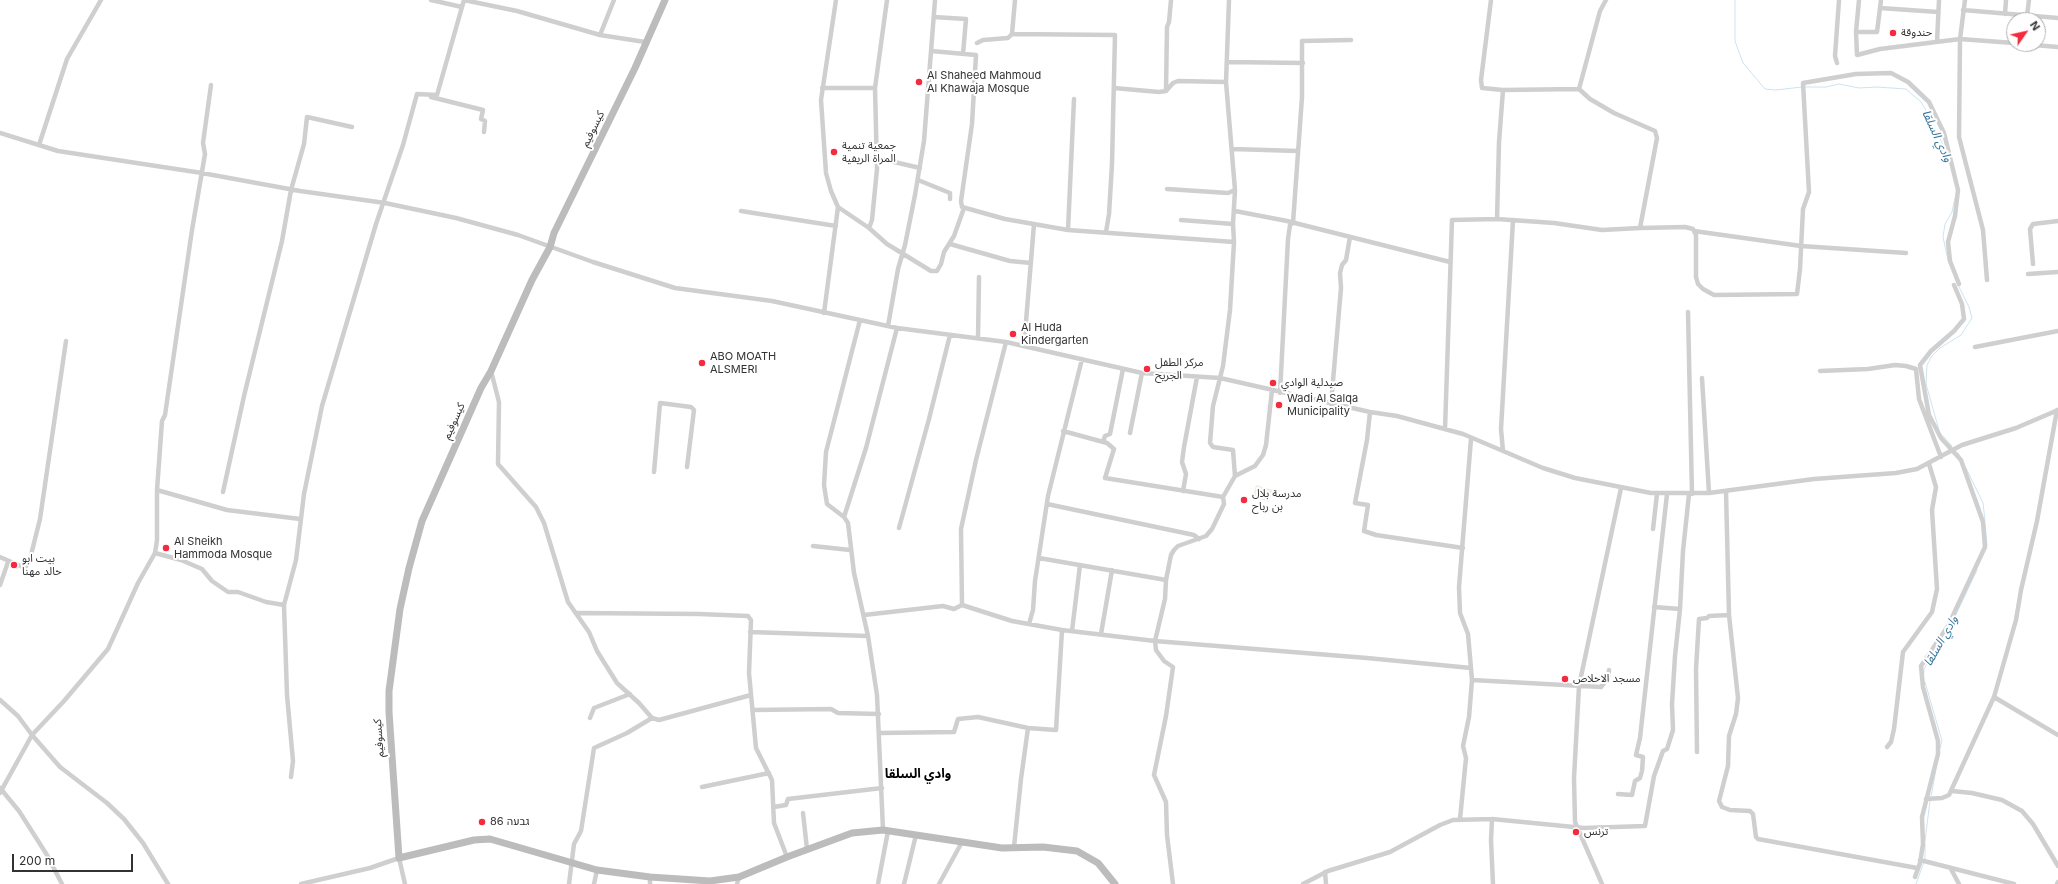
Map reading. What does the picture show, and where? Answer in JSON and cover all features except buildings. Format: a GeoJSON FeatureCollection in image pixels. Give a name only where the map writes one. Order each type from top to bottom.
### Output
{"type":"FeatureCollection","features":[{"type":"Feature","properties":{"kind":"street"},"geometry":{"type":"LineString","coordinates":[[39,145],[67,59],[101,0]]}},
{"type":"Feature","properties":{"kind":"street"},"geometry":{"type":"LineString","coordinates":[[431,0],[462,7]]}},
{"type":"Feature","properties":{"kind":"street"},"geometry":{"type":"LineString","coordinates":[[425,96],[437,95],[464,0],[517,11],[600,35],[646,42]]}},
{"type":"Feature","properties":{"kind":"street"},"geometry":{"type":"LineString","coordinates":[[600,35],[614,0]]}},
{"type":"Feature","properties":{"kind":"street","name":"كيسوفيم"},"geometry":{"type":"LineString","coordinates":[[405,884],[399,858],[389,712],[390,684],[400,609],[409,568],[422,521],[447,462],[529,285],[550,247],[554,233],[665,0]]}},
{"type":"Feature","properties":{"kind":"street"},"geometry":{"type":"LineString","coordinates":[[824,313],[829,264],[838,207],[831,191],[826,173],[821,100],[836,0]]}},
{"type":"Feature","properties":{"kind":"street"},"geometry":{"type":"LineString","coordinates":[[869,228],[872,220],[877,158],[875,88],[887,0]]}},
{"type":"Feature","properties":{"kind":"street"},"geometry":{"type":"LineString","coordinates":[[888,326],[898,269],[918,180],[924,141],[935,0]]}},
{"type":"Feature","properties":{"kind":"street"},"geometry":{"type":"LineString","coordinates":[[977,43],[983,40],[1008,38],[1012,34],[1015,0]]}},
{"type":"Feature","properties":{"kind":"street"},"geometry":{"type":"LineString","coordinates":[[1166,91],[1167,27],[1169,22],[1171,0]]}},
{"type":"Feature","properties":{"kind":"street"},"geometry":{"type":"LineString","coordinates":[[1173,884],[1168,842],[1166,802],[1154,775],[1166,716],[1172,667],[1164,661],[1156,650],[1155,641],[1165,599],[1166,580],[1171,555],[1178,546],[1206,536],[1212,529],[1224,504],[1224,497],[1235,476],[1233,450],[1213,447],[1210,443],[1213,406],[1220,378],[1230,310],[1234,242],[1233,224],[1235,190],[1233,149],[1226,82],[1229,0]]}},
{"type":"Feature","properties":{"kind":"street"},"geometry":{"type":"LineString","coordinates":[[1491,0],[1481,80],[1482,88],[1503,90],[1579,89],[1590,99],[1614,113],[1655,131],[1657,138],[1640,228]]}},
{"type":"Feature","properties":{"kind":"street"},"geometry":{"type":"LineString","coordinates":[[1579,89],[1600,11],[1606,0]]}},
{"type":"Feature","properties":{"kind":"street"},"geometry":{"type":"LineString","coordinates":[[1837,63],[1836,56],[1839,0]]}},
{"type":"Feature","properties":{"kind":"street"},"geometry":{"type":"LineString","coordinates":[[1859,0],[1856,32],[1857,55],[1880,49],[1960,39],[2006,42]]}},
{"type":"Feature","properties":{"kind":"street"},"geometry":{"type":"LineString","coordinates":[[1856,32],[1877,32],[1881,0]]}},
{"type":"Feature","properties":{"kind":"street"},"geometry":{"type":"LineString","coordinates":[[1937,42],[1939,0]]}},
{"type":"Feature","properties":{"kind":"street"},"geometry":{"type":"LineString","coordinates":[[1964,0],[1960,39],[1959,136],[1983,230],[1987,280]]}},
{"type":"Feature","properties":{"kind":"street"},"geometry":{"type":"LineString","coordinates":[[1963,10],[2004,14],[2006,0]]}},
{"type":"Feature","properties":{"kind":"street"},"geometry":{"type":"LineString","coordinates":[[2028,12],[2029,0]]}},
{"type":"Feature","properties":{"kind":"street"},"geometry":{"type":"LineString","coordinates":[[1880,8],[1938,12]]}},
{"type":"Feature","properties":{"kind":"street"},"geometry":{"type":"LineString","coordinates":[[934,17],[966,19],[963,54]]}},
{"type":"Feature","properties":{"kind":"street"},"geometry":{"type":"LineString","coordinates":[[2046,17],[2058,18]]}},
{"type":"Feature","properties":{"kind":"street"},"geometry":{"type":"LineString","coordinates":[[1012,34],[1115,35],[1109,214],[1106,232]]}},
{"type":"Feature","properties":{"kind":"street"},"geometry":{"type":"LineString","coordinates":[[1280,393],[1288,239],[1290,225],[1293,223],[1298,151],[1303,63],[1302,41],[1351,40]]}},
{"type":"Feature","properties":{"kind":"street"},"geometry":{"type":"LineString","coordinates":[[2046,46],[2058,47]]}},
{"type":"Feature","properties":{"kind":"street"},"geometry":{"type":"LineString","coordinates":[[931,51],[976,54],[972,124],[961,201],[961,205],[964,208],[1068,230],[1234,242]]}},
{"type":"Feature","properties":{"kind":"street"},"geometry":{"type":"LineString","coordinates":[[1227,62],[1303,63]]}},
{"type":"Feature","properties":{"kind":"street"},"geometry":{"type":"LineString","coordinates":[[1694,231],[1696,235],[1698,284],[1714,295],[1797,294],[1803,209],[1809,192],[1803,83],[1856,74],[1891,73],[1908,82],[1929,102],[1944,133],[1958,190],[1955,216],[1948,242],[1950,261],[1962,304],[1964,319],[1954,331],[1931,351],[1920,365],[1929,415],[1941,438],[1961,460],[1983,522],[1985,547],[1948,626],[1921,666],[1923,688],[1938,741],[1938,754],[1922,817],[1923,844],[1915,877]]}},
{"type":"Feature","properties":{"kind":"street"},"geometry":{"type":"LineString","coordinates":[[1114,88],[1166,91],[1178,81],[1226,82]]}},
{"type":"Feature","properties":{"kind":"street"},"geometry":{"type":"LineString","coordinates":[[62,884],[47,855],[19,811],[1,790],[32,735],[64,701],[108,649],[138,583],[155,553],[157,540],[157,490],[162,421],[165,415],[205,154],[203,143],[211,85]]}},
{"type":"Feature","properties":{"kind":"street"},"geometry":{"type":"LineString","coordinates":[[822,88],[875,88]]}},
{"type":"Feature","properties":{"kind":"street"},"geometry":{"type":"LineString","coordinates":[[1497,219],[1499,142],[1503,90]]}},
{"type":"Feature","properties":{"kind":"street"},"geometry":{"type":"LineString","coordinates":[[291,777],[293,761],[287,695],[284,605],[296,560],[300,519],[308,467],[322,406],[376,224],[385,203],[404,145],[417,94],[483,110],[481,119],[485,121],[484,132]]}},
{"type":"Feature","properties":{"kind":"street"},"geometry":{"type":"LineString","coordinates":[[1068,230],[1074,99]]}},
{"type":"Feature","properties":{"kind":"street"},"geometry":{"type":"LineString","coordinates":[[224,492],[244,396],[282,241],[291,190],[304,144],[307,117],[352,127]]}},
{"type":"Feature","properties":{"kind":"street"},"geometry":{"type":"LineString","coordinates":[[0,132],[58,151],[202,173],[291,190],[385,203],[488,226],[675,288],[772,301],[897,328],[1006,342],[1142,373],[1220,378],[1331,404],[1397,416],[1463,434],[1471,439],[1543,468],[1621,488],[1657,494],[1709,493],[1814,479],[1896,473],[1917,469],[1953,450],[2016,428],[2058,410]]}},
{"type":"Feature","properties":{"kind":"street"},"geometry":{"type":"LineString","coordinates":[[1233,149],[1298,151]]}},
{"type":"Feature","properties":{"kind":"street"},"geometry":{"type":"LineString","coordinates":[[877,158],[920,168]]}},
{"type":"Feature","properties":{"kind":"street"},"geometry":{"type":"LineString","coordinates":[[918,180],[950,193],[950,199]]}},
{"type":"Feature","properties":{"kind":"street"},"geometry":{"type":"LineString","coordinates":[[1167,189],[1228,193],[1235,190]]}},
{"type":"Feature","properties":{"kind":"street"},"geometry":{"type":"LineString","coordinates":[[838,207],[869,228],[887,244],[925,269],[937,271],[947,245],[950,244],[964,208]]}},
{"type":"Feature","properties":{"kind":"street"},"geometry":{"type":"LineString","coordinates":[[741,211],[836,226]]}},
{"type":"Feature","properties":{"kind":"street"},"geometry":{"type":"LineString","coordinates":[[1234,211],[1293,223],[1450,262]]}},
{"type":"Feature","properties":{"kind":"street"},"geometry":{"type":"LineString","coordinates":[[1181,220],[1233,224]]}},
{"type":"Feature","properties":{"kind":"street"},"geometry":{"type":"LineString","coordinates":[[1445,429],[1452,220],[1513,220],[1602,230],[1685,227],[1694,231],[1801,246],[1906,253]]}},
{"type":"Feature","properties":{"kind":"street"},"geometry":{"type":"LineString","coordinates":[[1502,451],[1501,428],[1513,220]]}},
{"type":"Feature","properties":{"kind":"street"},"geometry":{"type":"LineString","coordinates":[[2033,264],[2030,229],[2033,224],[2058,221]]}},
{"type":"Feature","properties":{"kind":"street"},"geometry":{"type":"LineString","coordinates":[[1024,346],[1034,224]]}},
{"type":"Feature","properties":{"kind":"street"},"geometry":{"type":"LineString","coordinates":[[1331,404],[1341,288],[1340,273],[1342,265],[1346,260],[1350,238]]}},
{"type":"Feature","properties":{"kind":"street"},"geometry":{"type":"LineString","coordinates":[[950,244],[1010,261],[1031,264]]}},
{"type":"Feature","properties":{"kind":"street"},"geometry":{"type":"LineString","coordinates":[[2028,274],[2058,272]]}},
{"type":"Feature","properties":{"kind":"street"},"geometry":{"type":"LineString","coordinates":[[978,338],[979,277]]}},
{"type":"Feature","properties":{"kind":"street"},"geometry":{"type":"LineString","coordinates":[[1304,884],[1325,872],[1390,852],[1440,825],[1460,819],[1492,819],[1577,827],[1645,826],[1646,811],[1654,776],[1663,751],[1667,749],[1673,730],[1672,704],[1675,656],[1680,609],[1683,551],[1690,494],[1688,312]]}},
{"type":"Feature","properties":{"kind":"street"},"geometry":{"type":"LineString","coordinates":[[860,320],[824,463],[824,485],[828,504],[844,517],[848,526],[850,550],[868,636],[879,714],[882,788],[886,831],[878,884]]}},
{"type":"Feature","properties":{"kind":"street"},"geometry":{"type":"LineString","coordinates":[[844,517],[866,448],[897,328]]}},
{"type":"Feature","properties":{"kind":"street"},"geometry":{"type":"LineString","coordinates":[[1975,347],[2058,331]]}},
{"type":"Feature","properties":{"kind":"street"},"geometry":{"type":"LineString","coordinates":[[899,528],[950,335]]}},
{"type":"Feature","properties":{"kind":"street"},"geometry":{"type":"LineString","coordinates":[[0,557],[8,562],[25,568],[30,560],[39,526],[66,341]]}},
{"type":"Feature","properties":{"kind":"street"},"geometry":{"type":"LineString","coordinates":[[962,605],[961,530],[976,460],[1006,342]]}},
{"type":"Feature","properties":{"kind":"street"},"geometry":{"type":"LineString","coordinates":[[1029,624],[1047,504],[1063,431],[1082,359]]}},
{"type":"Feature","properties":{"kind":"street"},"geometry":{"type":"LineString","coordinates":[[1820,371],[1868,369],[1895,365],[1916,369],[1919,399],[1941,457]]}},
{"type":"Feature","properties":{"kind":"street"},"geometry":{"type":"LineString","coordinates":[[1103,442],[1106,436],[1110,434],[1123,369]]}},
{"type":"Feature","properties":{"kind":"street"},"geometry":{"type":"LineString","coordinates":[[490,371],[499,402],[498,464],[536,507],[544,523],[568,602],[589,632],[597,651],[617,683],[630,694],[652,718],[659,720],[751,695]]}},
{"type":"Feature","properties":{"kind":"street"},"geometry":{"type":"LineString","coordinates":[[1130,433],[1142,373]]}},
{"type":"Feature","properties":{"kind":"street"},"geometry":{"type":"LineString","coordinates":[[1183,491],[1186,474],[1182,462],[1197,377]]}},
{"type":"Feature","properties":{"kind":"street"},"geometry":{"type":"LineString","coordinates":[[1702,378],[1709,493]]}},
{"type":"Feature","properties":{"kind":"street"},"geometry":{"type":"LineString","coordinates":[[1235,476],[1255,466],[1263,455],[1266,445],[1272,390]]}},
{"type":"Feature","properties":{"kind":"street"},"geometry":{"type":"LineString","coordinates":[[654,472],[660,402],[691,407],[694,410],[687,467]]}},
{"type":"Feature","properties":{"kind":"street"},"geometry":{"type":"LineString","coordinates":[[1926,799],[1942,798],[1949,795],[1952,791],[1994,696],[2006,661],[2038,521],[2058,410]]}},
{"type":"Feature","properties":{"kind":"street"},"geometry":{"type":"LineString","coordinates":[[1370,412],[1367,440],[1355,503],[1368,506],[1364,531],[1376,535],[1463,548]]}},
{"type":"Feature","properties":{"kind":"street"},"geometry":{"type":"LineString","coordinates":[[1063,431],[1103,442],[1114,449],[1105,478],[1224,497]]}},
{"type":"Feature","properties":{"kind":"street"},"geometry":{"type":"LineString","coordinates":[[1460,819],[1466,758],[1463,746],[1469,717],[1472,680],[1468,634],[1460,614],[1459,587],[1471,439]]}},
{"type":"Feature","properties":{"kind":"street"},"geometry":{"type":"LineString","coordinates":[[1887,746],[1891,742],[1894,729],[1903,652],[1932,612],[1937,589],[1932,510],[1936,487],[1929,464]]}},
{"type":"Feature","properties":{"kind":"street"},"geometry":{"type":"LineString","coordinates":[[1602,884],[1575,822],[1574,778],[1579,686],[1621,488]]}},
{"type":"Feature","properties":{"kind":"street"},"geometry":{"type":"LineString","coordinates":[[157,490],[227,510],[300,519]]}},
{"type":"Feature","properties":{"kind":"street"},"geometry":{"type":"LineString","coordinates":[[1726,490],[1730,615],[1738,698],[1736,714],[1729,736],[1728,766],[1719,801],[1722,806],[1730,810],[1750,811],[1753,814],[1756,837],[1758,838],[1917,868]]}},
{"type":"Feature","properties":{"kind":"street"},"geometry":{"type":"LineString","coordinates":[[1653,529],[1657,494]]}},
{"type":"Feature","properties":{"kind":"street"},"geometry":{"type":"LineString","coordinates":[[1618,794],[1632,795],[1635,781],[1640,778],[1642,771],[1643,757],[1636,755],[1640,738],[1667,494]]}},
{"type":"Feature","properties":{"kind":"street"},"geometry":{"type":"LineString","coordinates":[[1047,504],[1194,535],[1198,539]]}},
{"type":"Feature","properties":{"kind":"street"},"geometry":{"type":"LineString","coordinates":[[813,546],[850,550]]}},
{"type":"Feature","properties":{"kind":"street"},"geometry":{"type":"LineString","coordinates":[[155,553],[181,560],[202,569],[212,581],[228,592],[238,592],[266,602],[284,605]]}},
{"type":"Feature","properties":{"kind":"street"},"geometry":{"type":"LineString","coordinates":[[1039,558],[1166,580]]}},
{"type":"Feature","properties":{"kind":"street"},"geometry":{"type":"LineString","coordinates":[[0,585],[8,562]]}},
{"type":"Feature","properties":{"kind":"street"},"geometry":{"type":"LineString","coordinates":[[1072,631],[1080,565]]}},
{"type":"Feature","properties":{"kind":"street"},"geometry":{"type":"LineString","coordinates":[[1101,634],[1112,570]]}},
{"type":"Feature","properties":{"kind":"street"},"geometry":{"type":"LineString","coordinates":[[864,615],[943,606],[954,609],[962,605],[1012,621],[1062,630],[1155,641],[1471,668]]}},
{"type":"Feature","properties":{"kind":"street"},"geometry":{"type":"LineString","coordinates":[[1654,607],[1680,609]]}},
{"type":"Feature","properties":{"kind":"street"},"geometry":{"type":"LineString","coordinates":[[577,614],[746,615],[751,620],[749,673],[757,752],[769,773],[773,785],[774,823],[787,857]]}},
{"type":"Feature","properties":{"kind":"street"},"geometry":{"type":"LineString","coordinates":[[1697,752],[1696,664],[1699,619],[1707,618],[1709,616],[1730,615]]}},
{"type":"Feature","properties":{"kind":"street"},"geometry":{"type":"LineString","coordinates":[[880,733],[954,732],[958,719],[978,717],[1028,728],[1056,730],[1062,630]]}},
{"type":"Feature","properties":{"kind":"street"},"geometry":{"type":"LineString","coordinates":[[750,632],[868,636]]}},
{"type":"Feature","properties":{"kind":"street"},"geometry":{"type":"LineString","coordinates":[[1472,680],[1601,687],[1608,678],[1609,670]]}},
{"type":"Feature","properties":{"kind":"street"},"geometry":{"type":"LineString","coordinates":[[590,718],[594,708],[630,694]]}},
{"type":"Feature","properties":{"kind":"street"},"geometry":{"type":"LineString","coordinates":[[1994,696],[2058,735]]}},
{"type":"Feature","properties":{"kind":"street"},"geometry":{"type":"LineString","coordinates":[[0,700],[18,716],[32,735],[60,767],[107,803],[124,819],[143,843],[168,884]]}},
{"type":"Feature","properties":{"kind":"street"},"geometry":{"type":"LineString","coordinates":[[752,710],[831,709],[838,714],[879,714]]}},
{"type":"Feature","properties":{"kind":"street"},"geometry":{"type":"LineString","coordinates":[[569,884],[573,863],[574,844],[581,831],[594,748],[627,733],[652,718]]}},
{"type":"Feature","properties":{"kind":"street"},"geometry":{"type":"LineString","coordinates":[[1014,847],[1028,728]]}},
{"type":"Feature","properties":{"kind":"street"},"geometry":{"type":"LineString","coordinates":[[702,787],[769,773]]}},
{"type":"Feature","properties":{"kind":"street"},"geometry":{"type":"LineString","coordinates":[[774,807],[786,805],[788,799],[882,788]]}},
{"type":"Feature","properties":{"kind":"street"},"geometry":{"type":"LineString","coordinates":[[1952,791],[1972,793],[2002,800],[2022,811],[2033,824],[2058,866]]}},
{"type":"Feature","properties":{"kind":"street"},"geometry":{"type":"LineString","coordinates":[[803,813],[807,849]]}},
{"type":"Feature","properties":{"kind":"street"},"geometry":{"type":"LineString","coordinates":[[1492,819],[1491,840],[1493,884]]}},
{"type":"Feature","properties":{"kind":"street"},"geometry":{"type":"LineString","coordinates":[[301,884],[370,868],[399,858],[474,840],[490,839],[598,870],[650,880],[738,881],[787,857],[860,831],[886,831],[1002,848],[1058,848],[1085,854],[1102,867],[1115,884]]}},
{"type":"Feature","properties":{"kind":"street"},"geometry":{"type":"LineString","coordinates":[[904,884],[916,835]]}},
{"type":"Feature","properties":{"kind":"street"},"geometry":{"type":"LineString","coordinates":[[939,884],[962,842]]}},
{"type":"Feature","properties":{"kind":"street"},"geometry":{"type":"LineString","coordinates":[[1920,860],[2014,884]]}},
{"type":"Feature","properties":{"kind":"street"},"geometry":{"type":"LineString","coordinates":[[1951,869],[1959,884]]}},
{"type":"Feature","properties":{"kind":"street"},"geometry":{"type":"LineString","coordinates":[[594,884],[598,870]]}},
{"type":"Feature","properties":{"kind":"street"},"geometry":{"type":"LineString","coordinates":[[1325,872],[1326,884]]}},
{"type":"Feature","properties":{"kind":"green space"},"geometry":{"type":"Polygon","coordinates":[[[1256,485],[1273,490],[1269,502],[1253,497],[1256,485]]]}},
{"type":"Feature","properties":{"kind":"waterway","name":"وادي السلقا"},"geometry":{"type":"LineString","coordinates":[[1735,0],[1735,41],[1743,63],[1765,89],[1776,90],[1802,87]]}},
{"type":"Feature","properties":{"kind":"waterway","name":"وادي السلقا"},"geometry":{"type":"LineString","coordinates":[[1805,87],[1826,87],[1839,84],[1859,88],[1877,87],[1906,89],[1921,102],[1946,151]]}},
{"type":"Feature","properties":{"kind":"waterway","name":"وادي السلقا"},"geometry":{"type":"LineString","coordinates":[[1948,260],[1943,237],[1945,224],[1952,212],[1955,198]]}},
{"type":"Feature","properties":{"kind":"waterway","name":"وادي السلقا"},"geometry":{"type":"LineString","coordinates":[[1939,430],[1926,384],[1927,365],[1932,356],[1940,348],[1961,335],[1972,318],[1969,307],[1958,285]]}},
{"type":"Feature","properties":{"kind":"waterway","name":"وادي السلقا"},"geometry":{"type":"LineString","coordinates":[[1943,436],[1952,446]]}},
{"type":"Feature","properties":{"kind":"waterway","name":"وادي السلقا"},"geometry":{"type":"LineString","coordinates":[[1966,468],[1983,503],[1985,521]]}},
{"type":"Feature","properties":{"kind":"waterway","name":"وادي السلقا"},"geometry":{"type":"LineString","coordinates":[[1985,524],[1987,545]]}},
{"type":"Feature","properties":{"kind":"waterway","name":"وادي السلقا"},"geometry":{"type":"LineString","coordinates":[[1951,625],[1977,570]]}},
{"type":"Feature","properties":{"kind":"waterway","name":"وادي السلقا"},"geometry":{"type":"LineString","coordinates":[[1924,673],[1924,669],[1942,639]]}},
{"type":"Feature","properties":{"kind":"waterway","name":"وادي السلقا"},"geometry":{"type":"LineString","coordinates":[[1925,682],[1942,741],[1940,748]]}},
{"type":"Feature","properties":{"kind":"waterway","name":"وادي السلقا"},"geometry":{"type":"LineString","coordinates":[[1931,797],[1936,769]]}},
{"type":"Feature","properties":{"kind":"waterway","name":"وادي السلقا"},"geometry":{"type":"LineString","coordinates":[[1925,841],[1930,801]]}},
{"type":"Feature","properties":{"kind":"waterway","name":"وادي السلقا"},"geometry":{"type":"LineString","coordinates":[[1925,844],[1925,859]]}},
{"type":"Feature","properties":{"kind":"waterway","name":"وادي السلقا"},"geometry":{"type":"LineString","coordinates":[[1916,884],[1924,862]]}},
{"type":"Feature","properties":{"kind":"place","name":"حندوقة"},"geometry":{"type":"Point","coordinates":[1893,33]}},
{"type":"Feature","properties":{"kind":"place","name":"Al Shaheed Mahmoud Al Khawaja Mosque"},"geometry":{"type":"Point","coordinates":[919,82]}},
{"type":"Feature","properties":{"kind":"place","name":"جمعية تنمية المراة الريفية"},"geometry":{"type":"Point","coordinates":[834,152]}},
{"type":"Feature","properties":{"kind":"place","name":"Al Huda Kindergarten"},"geometry":{"type":"Point","coordinates":[1013,334]}},
{"type":"Feature","properties":{"kind":"place","name":"ABO MOATH ALSMERI"},"geometry":{"type":"Point","coordinates":[702,363]}},
{"type":"Feature","properties":{"kind":"place","name":"مركز الطفل الجريح"},"geometry":{"type":"Point","coordinates":[1147,369]}},
{"type":"Feature","properties":{"kind":"place","name":"صيدلية الوادي"},"geometry":{"type":"Point","coordinates":[1273,383]}},
{"type":"Feature","properties":{"kind":"place","name":"Wadi Al Salqa Municipality"},"geometry":{"type":"Point","coordinates":[1279,405]}},
{"type":"Feature","properties":{"kind":"place","name":"مدرسة بلال بن رباح"},"geometry":{"type":"Point","coordinates":[1244,500]}},
{"type":"Feature","properties":{"kind":"place","name":"Al Sheikh Hammoda Mosque"},"geometry":{"type":"Point","coordinates":[166,548]}},
{"type":"Feature","properties":{"kind":"place","name":"بيت ابو خالد مهنا"},"geometry":{"type":"Point","coordinates":[14,565]}},
{"type":"Feature","properties":{"kind":"place","name":"مسجد الاخلاص"},"geometry":{"type":"Point","coordinates":[1565,679]}},
{"type":"Feature","properties":{"kind":"place","name":"גבעה 86"},"geometry":{"type":"Point","coordinates":[482,822]}},
{"type":"Feature","properties":{"kind":"place","name":"ترنس"},"geometry":{"type":"Point","coordinates":[1576,832]}},
{"type":"Feature","properties":{"kind":"district","name":"وادي السلقا"},"geometry":{"type":"Point","coordinates":[918,774]}}]}
